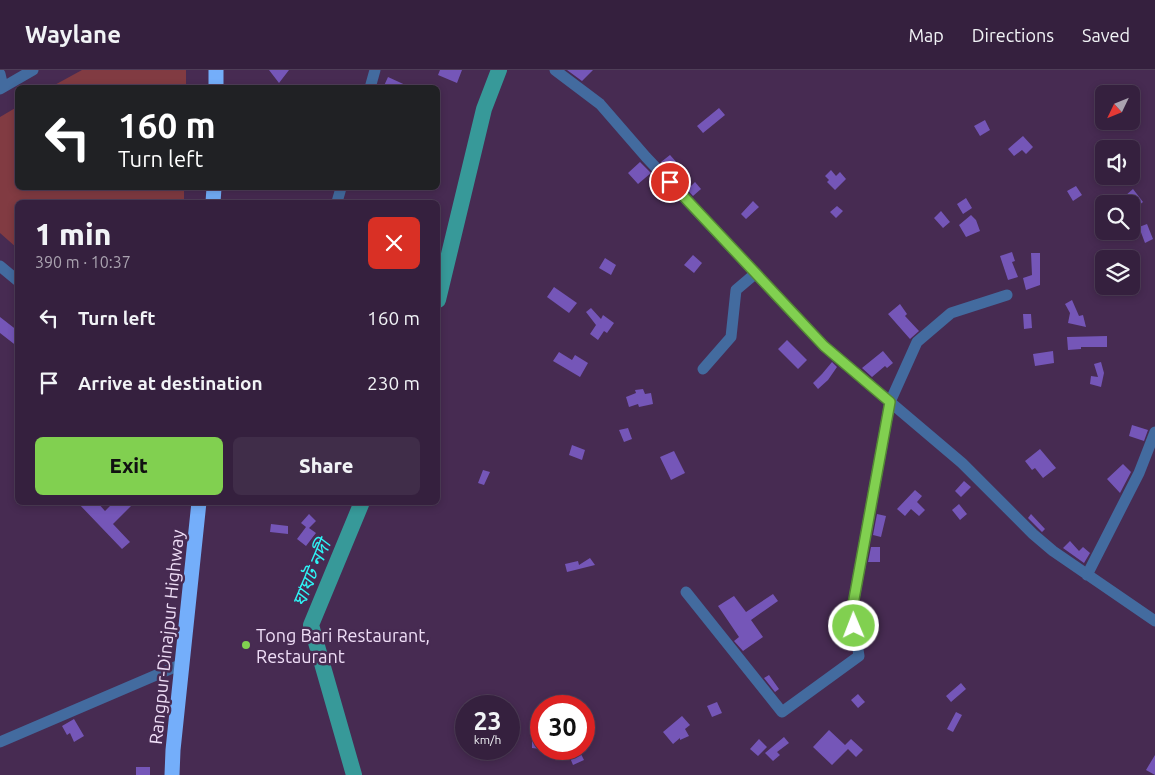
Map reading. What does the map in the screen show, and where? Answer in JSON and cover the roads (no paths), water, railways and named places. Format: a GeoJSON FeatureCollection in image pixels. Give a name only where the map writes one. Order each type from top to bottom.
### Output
{"type":"FeatureCollection","features":[{"type":"Feature","properties":{"kind":"highway"},"geometry":{"type":"LineString","coordinates":[[216,70],[216,85]]}},
{"type":"Feature","properties":{"kind":"highway","name":"Rangpur-Dinajpur Highway"},"geometry":{"type":"LineString","coordinates":[[172,775],[199,505]]}},
{"type":"Feature","properties":{"kind":"street"},"geometry":{"type":"LineString","coordinates":[[0,74],[2,88],[33,70]]}},
{"type":"Feature","properties":{"kind":"street"},"geometry":{"type":"LineString","coordinates":[[371,85],[375,70]]}},
{"type":"Feature","properties":{"kind":"street"},"geometry":{"type":"LineString","coordinates":[[555,70],[600,104],[646,157],[824,346],[962,463],[1052,552],[1155,621]]}},
{"type":"Feature","properties":{"kind":"street"},"geometry":{"type":"LineString","coordinates":[[0,266],[15,278]]}},
{"type":"Feature","properties":{"kind":"street"},"geometry":{"type":"LineString","coordinates":[[703,369],[731,337],[736,290],[756,273]]}},
{"type":"Feature","properties":{"kind":"street"},"geometry":{"type":"LineString","coordinates":[[686,592],[782,712],[859,656],[852,610],[890,402],[918,342],[951,313],[1007,295]]}},
{"type":"Feature","properties":{"kind":"street"},"geometry":{"type":"LineString","coordinates":[[1088,575],[1139,473],[1155,432]]}},
{"type":"Feature","properties":{"kind":"street"},"geometry":{"type":"LineString","coordinates":[[0,742],[182,664]]}},
{"type":"Feature","properties":{"kind":"waterway","name":"ঘাঘট নদী"},"geometry":{"type":"LineString","coordinates":[[440,292],[484,109],[499,70]]}},
{"type":"Feature","properties":{"kind":"waterway","name":"ঘাঘট নদী"},"geometry":{"type":"LineString","coordinates":[[354,775],[311,625],[361,505]]}},
{"type":"Feature","properties":{"kind":"place","name":"Tong Bari Restaurant, Restaurant"},"geometry":{"type":"Point","coordinates":[246,645]}}]}
